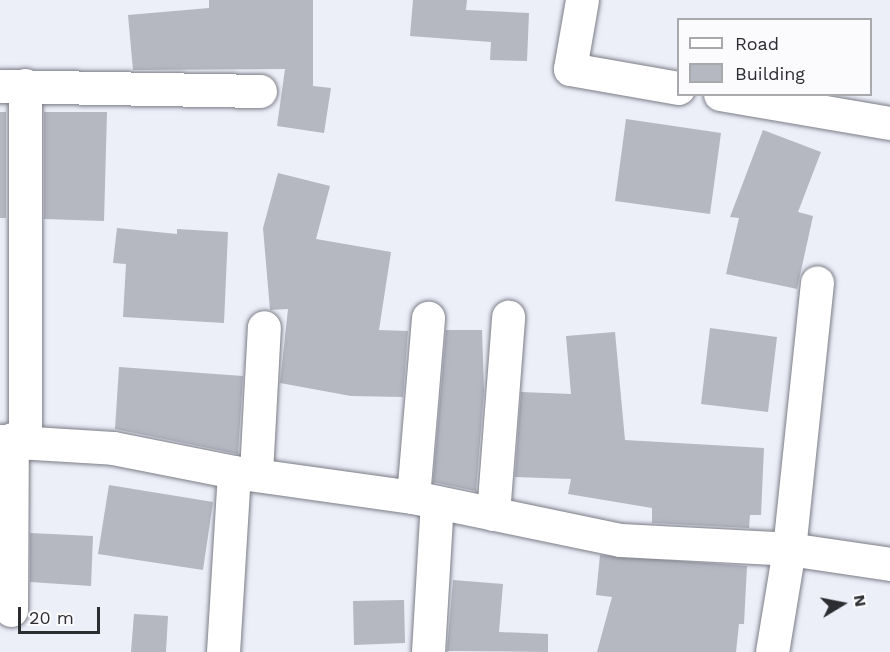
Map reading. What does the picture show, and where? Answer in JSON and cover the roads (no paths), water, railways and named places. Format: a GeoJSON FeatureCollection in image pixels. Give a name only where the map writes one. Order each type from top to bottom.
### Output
{"type":"FeatureCollection","features":[{"type":"Feature","properties":{"kind":"street"},"geometry":{"type":"LineString","coordinates":[[582,0],[570,69],[677,87]]}},
{"type":"Feature","properties":{"kind":"street"},"geometry":{"type":"LineString","coordinates":[[10,610],[12,85],[260,91]]}},
{"type":"Feature","properties":{"kind":"street"},"geometry":{"type":"LineString","coordinates":[[732,96],[890,123]]}},
{"type":"Feature","properties":{"kind":"street"},"geometry":{"type":"LineString","coordinates":[[772,652],[789,549],[818,282]]}},
{"type":"Feature","properties":{"kind":"street"},"geometry":{"type":"LineString","coordinates":[[493,514],[508,317]]}},
{"type":"Feature","properties":{"kind":"street"},"geometry":{"type":"LineString","coordinates":[[428,318],[425,500],[428,652]]}},
{"type":"Feature","properties":{"kind":"street"},"geometry":{"type":"LineString","coordinates":[[223,652],[264,327]]}},
{"type":"Feature","properties":{"kind":"street"},"geometry":{"type":"LineString","coordinates":[[12,440],[113,448],[245,472],[425,500],[620,540],[789,549],[890,564]]}}]}
